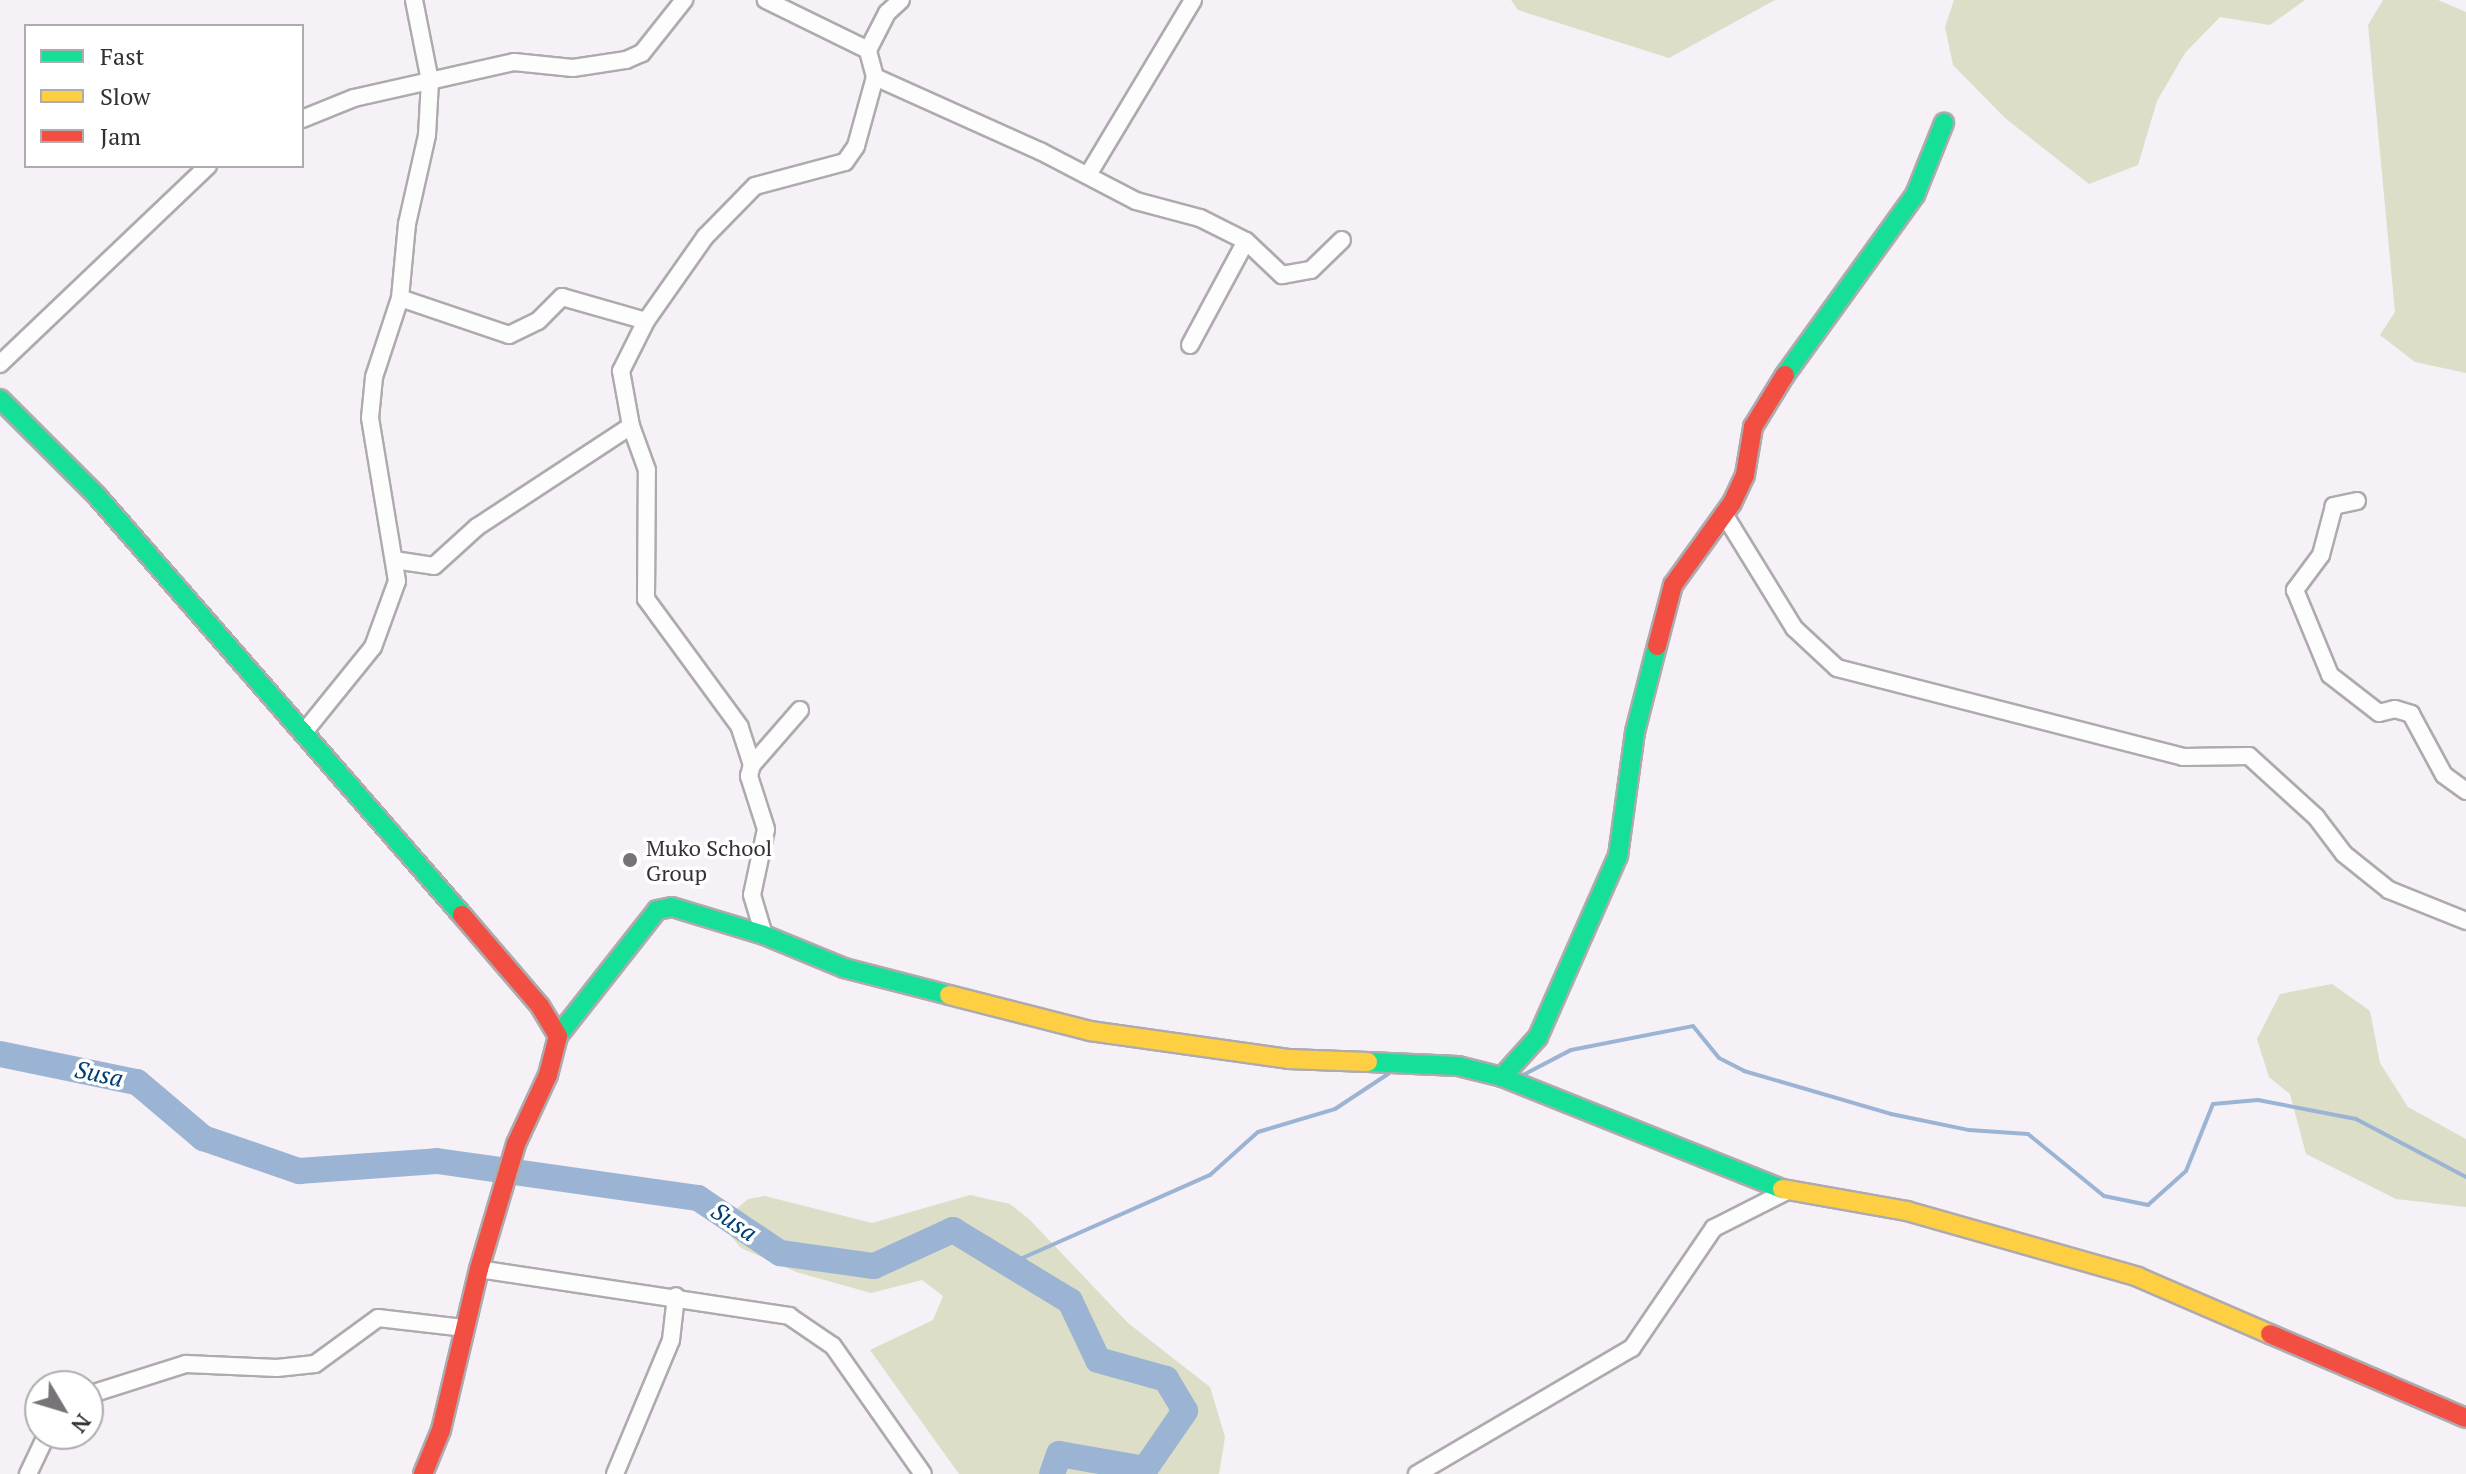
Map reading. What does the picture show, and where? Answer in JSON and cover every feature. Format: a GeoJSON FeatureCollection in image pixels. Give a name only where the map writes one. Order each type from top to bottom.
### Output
{"type":"FeatureCollection","features":[{"type":"Feature","properties":{"kind":"street"},"geometry":{"type":"LineString","coordinates":[[305,731],[373,647],[392,607],[394,560],[370,418],[374,377],[400,298],[407,224],[427,135],[430,81],[414,0]]}},
{"type":"Feature","properties":{"kind":"street"},"geometry":{"type":"LineString","coordinates":[[304,118],[354,98],[514,62],[573,68],[626,60],[642,53],[684,0]]}},
{"type":"Feature","properties":{"kind":"street"},"geometry":{"type":"LineString","coordinates":[[766,0],[868,50]]}},
{"type":"Feature","properties":{"kind":"street"},"geometry":{"type":"LineString","coordinates":[[764,935],[752,895],[766,829],[749,787],[752,765],[740,727],[646,599],[647,470],[631,426],[622,361],[646,321],[710,231],[755,186],[850,158],[875,77],[868,50],[887,13],[901,0]]}},
{"type":"Feature","properties":{"kind":"street"},"geometry":{"type":"LineString","coordinates":[[1088,175],[1193,0]]}},
{"type":"Feature","properties":{"kind":"street"},"geometry":{"type":"LineString","coordinates":[[875,77],[1088,175],[1136,201],[1180,210],[1246,241],[1268,267],[1292,277],[1319,265],[1342,240]]}},
{"type":"Feature","properties":{"kind":"street"},"geometry":{"type":"LineString","coordinates":[[1510,1080],[1538,1037],[1611,875],[1624,829],[1635,732],[1673,585],[1724,514],[1745,475],[1753,427],[1766,401],[1915,195],[1944,123]]}},
{"type":"Feature","properties":{"kind":"street"},"geometry":{"type":"LineString","coordinates":[[0,364],[206,168]]}},
{"type":"Feature","properties":{"kind":"street"},"geometry":{"type":"LineString","coordinates":[[1190,345],[1246,241]]}},
{"type":"Feature","properties":{"kind":"street"},"geometry":{"type":"LineString","coordinates":[[400,298],[509,335],[538,321],[562,297],[646,321]]}},
{"type":"Feature","properties":{"kind":"street"},"geometry":{"type":"LineString","coordinates":[[0,399],[97,496],[305,731],[540,1006],[558,1036]]}},
{"type":"Feature","properties":{"kind":"street"},"geometry":{"type":"LineString","coordinates":[[394,560],[434,566],[477,527],[631,426]]}},
{"type":"Feature","properties":{"kind":"street"},"geometry":{"type":"LineString","coordinates":[[2357,501],[2334,506],[2321,555],[2295,590],[2330,675],[2379,713],[2395,709],[2411,714],[2444,775],[2466,791]]}},
{"type":"Feature","properties":{"kind":"street"},"geometry":{"type":"LineString","coordinates":[[1724,514],[1794,628],[1837,668],[2183,757],[2249,756],[2316,817],[2344,854],[2389,890],[2466,921]]}},
{"type":"Feature","properties":{"kind":"street"},"geometry":{"type":"LineString","coordinates":[[752,765],[800,710]]}},
{"type":"Feature","properties":{"kind":"street"},"geometry":{"type":"LineString","coordinates":[[423,1474],[441,1430],[479,1269],[509,1175],[548,1075],[558,1036],[661,907],[764,935],[844,968],[1090,1031],[1288,1059],[1431,1064],[1510,1080],[1787,1191],[1907,1211],[2138,1277],[2465,1413]]}},
{"type":"Feature","properties":{"kind":"street"},"geometry":{"type":"LineString","coordinates":[[1417,1474],[1632,1348],[1714,1228],[1787,1191]]}},
{"type":"Feature","properties":{"kind":"street"},"geometry":{"type":"LineString","coordinates":[[479,1269],[676,1296],[789,1316],[829,1342],[923,1474]]}},
{"type":"Feature","properties":{"kind":"street"},"geometry":{"type":"LineString","coordinates":[[615,1474],[671,1340],[676,1296]]}},
{"type":"Feature","properties":{"kind":"street"},"geometry":{"type":"LineString","coordinates":[[104,1390],[186,1364],[277,1368],[315,1364],[378,1318],[465,1328]]}},
{"type":"Feature","properties":{"kind":"street"},"geometry":{"type":"LineString","coordinates":[[28,1474],[39,1450]]}},
{"type":"Feature","properties":{"kind":"green space"},"geometry":{"type":"Polygon","coordinates":[[[1511,0],[1775,0],[1669,58],[1518,10],[1511,0]]]}},
{"type":"Feature","properties":{"kind":"green space"},"geometry":{"type":"Polygon","coordinates":[[[1954,0],[2305,0],[2270,25],[2220,17],[2185,53],[2157,101],[2138,165],[2089,184],[2005,118],[1953,65],[1945,27],[1954,0]]]}},
{"type":"Feature","properties":{"kind":"green space"},"geometry":{"type":"Polygon","coordinates":[[[2383,0],[2438,0],[2466,12],[2466,373],[2415,362],[2380,335],[2395,312],[2368,25],[2383,0]]]}},
{"type":"Feature","properties":{"kind":"green space"},"geometry":{"type":"Polygon","coordinates":[[[2332,984],[2370,1011],[2380,1063],[2408,1107],[2466,1139],[2466,1207],[2396,1199],[2306,1154],[2290,1094],[2269,1077],[2257,1039],[2280,994],[2332,984]]]}},
{"type":"Feature","properties":{"kind":"green space"},"geometry":{"type":"Polygon","coordinates":[[[970,1195],[1010,1204],[1029,1219],[1128,1323],[1210,1387],[1225,1437],[1219,1474],[959,1474],[870,1350],[933,1320],[943,1296],[922,1280],[871,1293],[796,1272],[741,1248],[720,1223],[748,1199],[765,1196],[872,1223],[970,1195]]]}},
{"type":"Feature","properties":{"kind":"waterway"},"geometry":{"type":"LineString","coordinates":[[1521,1076],[1571,1050],[1693,1026],[1719,1058],[1744,1071],[1891,1114],[1969,1130],[2028,1134],[2104,1196],[2148,1205],[2186,1171],[2213,1104],[2258,1100],[2356,1119],[2466,1177]]}},
{"type":"Feature","properties":{"kind":"waterway","name":"Susa"},"geometry":{"type":"LineString","coordinates":[[0,1054],[137,1082],[203,1138],[299,1171],[437,1161],[698,1198],[780,1253],[874,1266],[953,1230],[1070,1301],[1098,1360],[1166,1379],[1185,1411],[1145,1469],[1059,1454],[1052,1474]]}},
{"type":"Feature","properties":{"kind":"waterway"},"geometry":{"type":"LineString","coordinates":[[1009,1264],[1210,1175],[1258,1132],[1335,1109],[1388,1074]]}},
{"type":"Feature","properties":{"kind":"traffic: fast"},"geometry":{"type":"LineString","coordinates":[[1785,375],[1915,195],[1944,123]]}},
{"type":"Feature","properties":{"kind":"traffic: fast"},"geometry":{"type":"LineString","coordinates":[[0,399],[97,496],[462,915]]}},
{"type":"Feature","properties":{"kind":"traffic: fast"},"geometry":{"type":"LineString","coordinates":[[1502,1077],[1538,1037],[1618,856],[1635,732],[1657,646]]}},
{"type":"Feature","properties":{"kind":"traffic: fast"},"geometry":{"type":"LineString","coordinates":[[558,1036],[657,910],[672,907],[764,935],[844,968],[949,995]]}},
{"type":"Feature","properties":{"kind":"traffic: fast"},"geometry":{"type":"LineString","coordinates":[[1368,1062],[1458,1066],[1502,1077],[1782,1189]]}},
{"type":"Feature","properties":{"kind":"traffic: slow"},"geometry":{"type":"LineString","coordinates":[[949,995],[1090,1031],[1288,1059],[1368,1062]]}},
{"type":"Feature","properties":{"kind":"traffic: slow"},"geometry":{"type":"LineString","coordinates":[[1782,1189],[1907,1211],[2138,1277],[2270,1334]]}},
{"type":"Feature","properties":{"kind":"traffic: jam"},"geometry":{"type":"LineString","coordinates":[[1657,646],[1673,585],[1732,503],[1745,475],[1753,427],[1785,375]]}},
{"type":"Feature","properties":{"kind":"traffic: jam"},"geometry":{"type":"LineString","coordinates":[[423,1474],[441,1430],[479,1269],[516,1144],[548,1075],[558,1036],[540,1006],[462,915]]}},
{"type":"Feature","properties":{"kind":"traffic: jam"},"geometry":{"type":"LineString","coordinates":[[2270,1334],[2466,1418]]}},
{"type":"Feature","properties":{"kind":"place","name":"Muko School Group"},"geometry":{"type":"Point","coordinates":[630,860]}}]}
